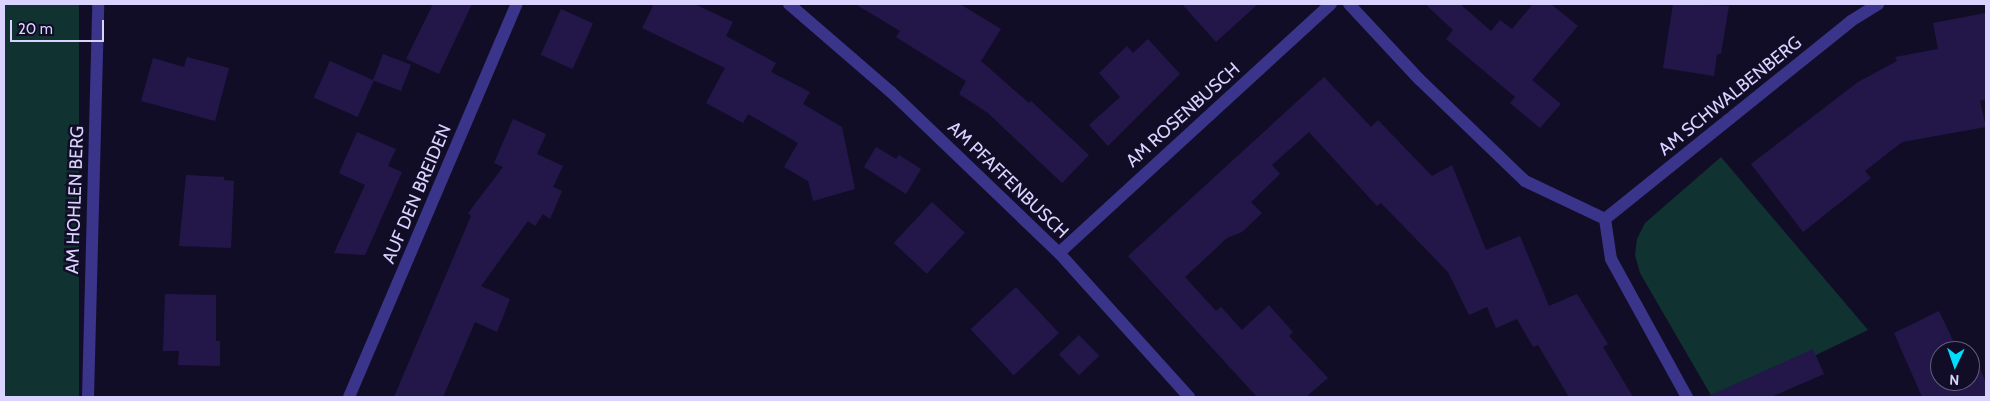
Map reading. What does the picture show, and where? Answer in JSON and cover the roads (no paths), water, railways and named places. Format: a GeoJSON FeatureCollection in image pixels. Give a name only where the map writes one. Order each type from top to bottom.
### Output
{"type":"FeatureCollection","features":[{"type":"Feature","properties":{"kind":"street","name":"AM HOHLEN BERG"},"geometry":{"type":"LineString","coordinates":[[88,397],[98,4]]}},
{"type":"Feature","properties":{"kind":"street","name":"AUF DEN BREIDEN"},"geometry":{"type":"LineString","coordinates":[[349,397],[518,4]]}},
{"type":"Feature","properties":{"kind":"street","name":"AM PFAFFENBUSCH"},"geometry":{"type":"LineString","coordinates":[[789,4],[891,92],[1059,252],[1189,397]]}},
{"type":"Feature","properties":{"kind":"street","name":"AM ROSENBUSCH"},"geometry":{"type":"LineString","coordinates":[[1059,252],[1331,4]]}},
{"type":"Feature","properties":{"kind":"street"},"geometry":{"type":"LineString","coordinates":[[1348,4],[1418,79],[1525,181],[1605,219],[1611,259],[1687,397]]}},
{"type":"Feature","properties":{"kind":"street","name":"AM SCHWALBENBERG"},"geometry":{"type":"LineString","coordinates":[[1605,219],[1851,21],[1878,4]]}}]}
